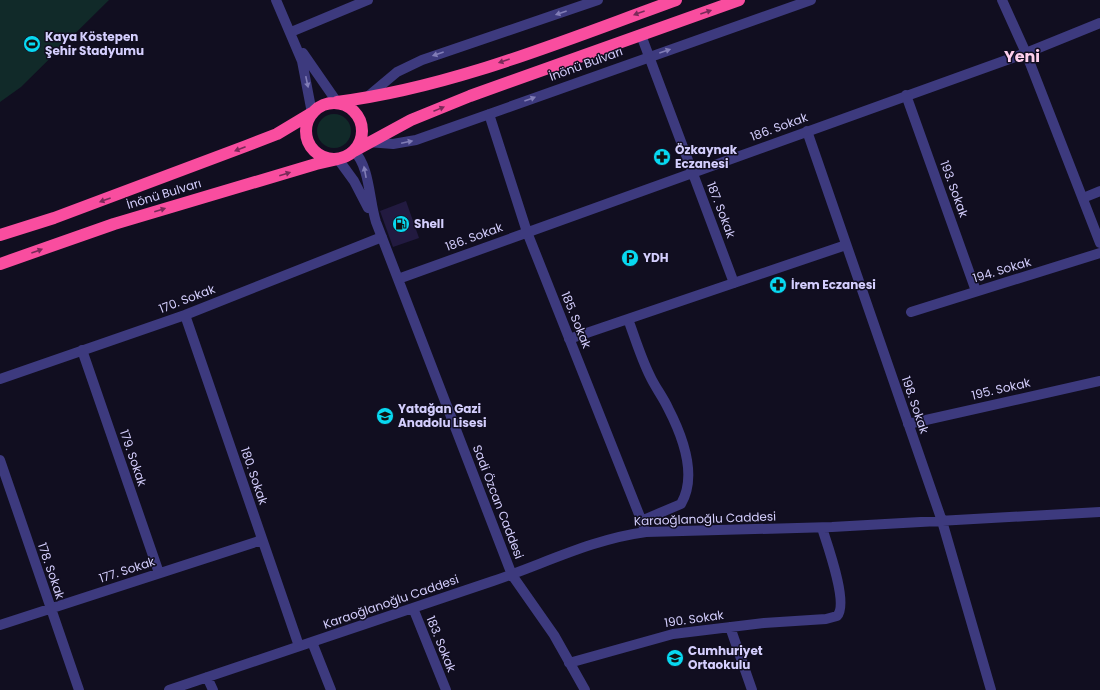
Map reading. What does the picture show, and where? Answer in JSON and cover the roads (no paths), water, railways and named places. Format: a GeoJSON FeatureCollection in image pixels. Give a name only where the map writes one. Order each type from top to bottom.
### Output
{"type":"FeatureCollection","features":[{"type":"Feature","properties":{"kind":"highway"},"geometry":{"type":"LineString","coordinates":[[336,102],[353,110],[359,117],[362,125],[360,143],[354,151],[338,159],[321,156],[309,145],[306,128],[312,113],[319,106],[327,103],[336,102],[365,99],[450,79],[676,0]]}},
{"type":"Feature","properties":{"kind":"highway","name":"İnönü Bulvarı"},"geometry":{"type":"LineString","coordinates":[[354,151],[368,142],[411,120],[470,96],[739,0]]}},
{"type":"Feature","properties":{"kind":"highway","name":"İnönü Bulvarı"},"geometry":{"type":"LineString","coordinates":[[0,235],[54,218],[277,134],[312,113]]}},
{"type":"Feature","properties":{"kind":"highway","name":"İnönü Bulvarı"},"geometry":{"type":"LineString","coordinates":[[0,264],[114,224],[316,164],[338,159]]}},
{"type":"Feature","properties":{"kind":"street"},"geometry":{"type":"LineString","coordinates":[[276,0],[291,32],[308,62],[336,102]]}},
{"type":"Feature","properties":{"kind":"street"},"geometry":{"type":"LineString","coordinates":[[291,32],[368,0]]}},
{"type":"Feature","properties":{"kind":"street"},"geometry":{"type":"LineString","coordinates":[[365,99],[397,72],[422,60],[598,0]]}},
{"type":"Feature","properties":{"kind":"street","name":"İnönü Bulvarı"},"geometry":{"type":"LineString","coordinates":[[368,142],[393,144],[403,143],[811,0]]}},
{"type":"Feature","properties":{"kind":"street"},"geometry":{"type":"LineString","coordinates":[[1002,0],[1026,53],[1100,243]]}},
{"type":"Feature","properties":{"kind":"street","name":"186. Sokak"},"geometry":{"type":"LineString","coordinates":[[398,279],[1026,53],[1100,23]]}},
{"type":"Feature","properties":{"kind":"street"},"geometry":{"type":"LineString","coordinates":[[291,32],[306,78],[312,113]]}},
{"type":"Feature","properties":{"kind":"street","name":"187. Sokak"},"geometry":{"type":"LineString","coordinates":[[641,35],[734,283]]}},
{"type":"Feature","properties":{"kind":"street","name":"193. Sokak"},"geometry":{"type":"LineString","coordinates":[[906,95],[976,291]]}},
{"type":"Feature","properties":{"kind":"street","name":"185. Sokak"},"geometry":{"type":"LineString","coordinates":[[489,114],[527,232],[646,532]]}},
{"type":"Feature","properties":{"kind":"street","name":"198. Sokak"},"geometry":{"type":"LineString","coordinates":[[807,131],[942,521],[991,690]]}},
{"type":"Feature","properties":{"kind":"street","name":"Sadi Özcan Caddesi"},"geometry":{"type":"LineString","coordinates":[[354,151],[360,156],[364,168],[371,209],[512,574],[554,635],[585,690]]}},
{"type":"Feature","properties":{"kind":"street","name":"Sadi Özcan Caddesi"},"geometry":{"type":"LineString","coordinates":[[338,159],[354,181],[376,222]]}},
{"type":"Feature","properties":{"kind":"street"},"geometry":{"type":"LineString","coordinates":[[1083,198],[1100,191]]}},
{"type":"Feature","properties":{"kind":"street","name":"170. Sokak"},"geometry":{"type":"LineString","coordinates":[[0,379],[185,315],[382,237]]}},
{"type":"Feature","properties":{"kind":"street"},"geometry":{"type":"LineString","coordinates":[[569,339],[846,245]]}},
{"type":"Feature","properties":{"kind":"street","name":"194. Sokak"},"geometry":{"type":"LineString","coordinates":[[911,312],[1100,253]]}},
{"type":"Feature","properties":{"kind":"street","name":"180. Sokak"},"geometry":{"type":"LineString","coordinates":[[185,315],[298,646]]}},
{"type":"Feature","properties":{"kind":"street"},"geometry":{"type":"LineString","coordinates":[[628,319],[650,378],[674,420],[680,435],[689,476],[687,491],[681,504],[641,521]]}},
{"type":"Feature","properties":{"kind":"street","name":"179. Sokak"},"geometry":{"type":"LineString","coordinates":[[82,350],[158,574]]}},
{"type":"Feature","properties":{"kind":"street","name":"195. Sokak"},"geometry":{"type":"LineString","coordinates":[[908,424],[1100,381]]}},
{"type":"Feature","properties":{"kind":"street","name":"178. Sokak"},"geometry":{"type":"LineString","coordinates":[[0,460],[79,690]]}},
{"type":"Feature","properties":{"kind":"street","name":"Karaoğlanoğlu Caddesi"},"geometry":{"type":"LineString","coordinates":[[169,690],[512,574],[602,541],[628,534],[646,532],[822,528],[1100,512]]}},
{"type":"Feature","properties":{"kind":"street","name":"190. Sokak"},"geometry":{"type":"LineString","coordinates":[[569,663],[672,634],[730,627],[826,619],[839,614],[841,601],[822,528]]}},
{"type":"Feature","properties":{"kind":"street","name":"177. Sokak"},"geometry":{"type":"LineString","coordinates":[[0,626],[262,540]]}},
{"type":"Feature","properties":{"kind":"street","name":"183. Sokak"},"geometry":{"type":"LineString","coordinates":[[413,608],[446,690]]}},
{"type":"Feature","properties":{"kind":"street"},"geometry":{"type":"LineString","coordinates":[[730,627],[752,690]]}},
{"type":"Feature","properties":{"kind":"street"},"geometry":{"type":"LineString","coordinates":[[312,642],[331,690]]}},
{"type":"Feature","properties":{"kind":"street"},"geometry":{"type":"LineString","coordinates":[[207,677],[213,690]]}},
{"type":"Feature","properties":{"kind":"place","name":"Kaya Köstepen Şehir Stadyumu"},"geometry":{"type":"Point","coordinates":[32,44]}},
{"type":"Feature","properties":{"kind":"place","name":"Özkaynak Eczanesi"},"geometry":{"type":"Point","coordinates":[662,157]}},
{"type":"Feature","properties":{"kind":"place","name":"Shell"},"geometry":{"type":"Point","coordinates":[401,224]}},
{"type":"Feature","properties":{"kind":"place","name":"YDH"},"geometry":{"type":"Point","coordinates":[630,258]}},
{"type":"Feature","properties":{"kind":"place","name":"İrem Eczanesi"},"geometry":{"type":"Point","coordinates":[778,285]}},
{"type":"Feature","properties":{"kind":"place","name":"Yatağan Gazi Anadolu Lisesi"},"geometry":{"type":"Point","coordinates":[385,416]}},
{"type":"Feature","properties":{"kind":"place","name":"Cumhuriyet Ortaokulu"},"geometry":{"type":"Point","coordinates":[675,658]}},
{"type":"Feature","properties":{"kind":"district","name":"Yeni"},"geometry":{"type":"Point","coordinates":[1022,56]}}]}
